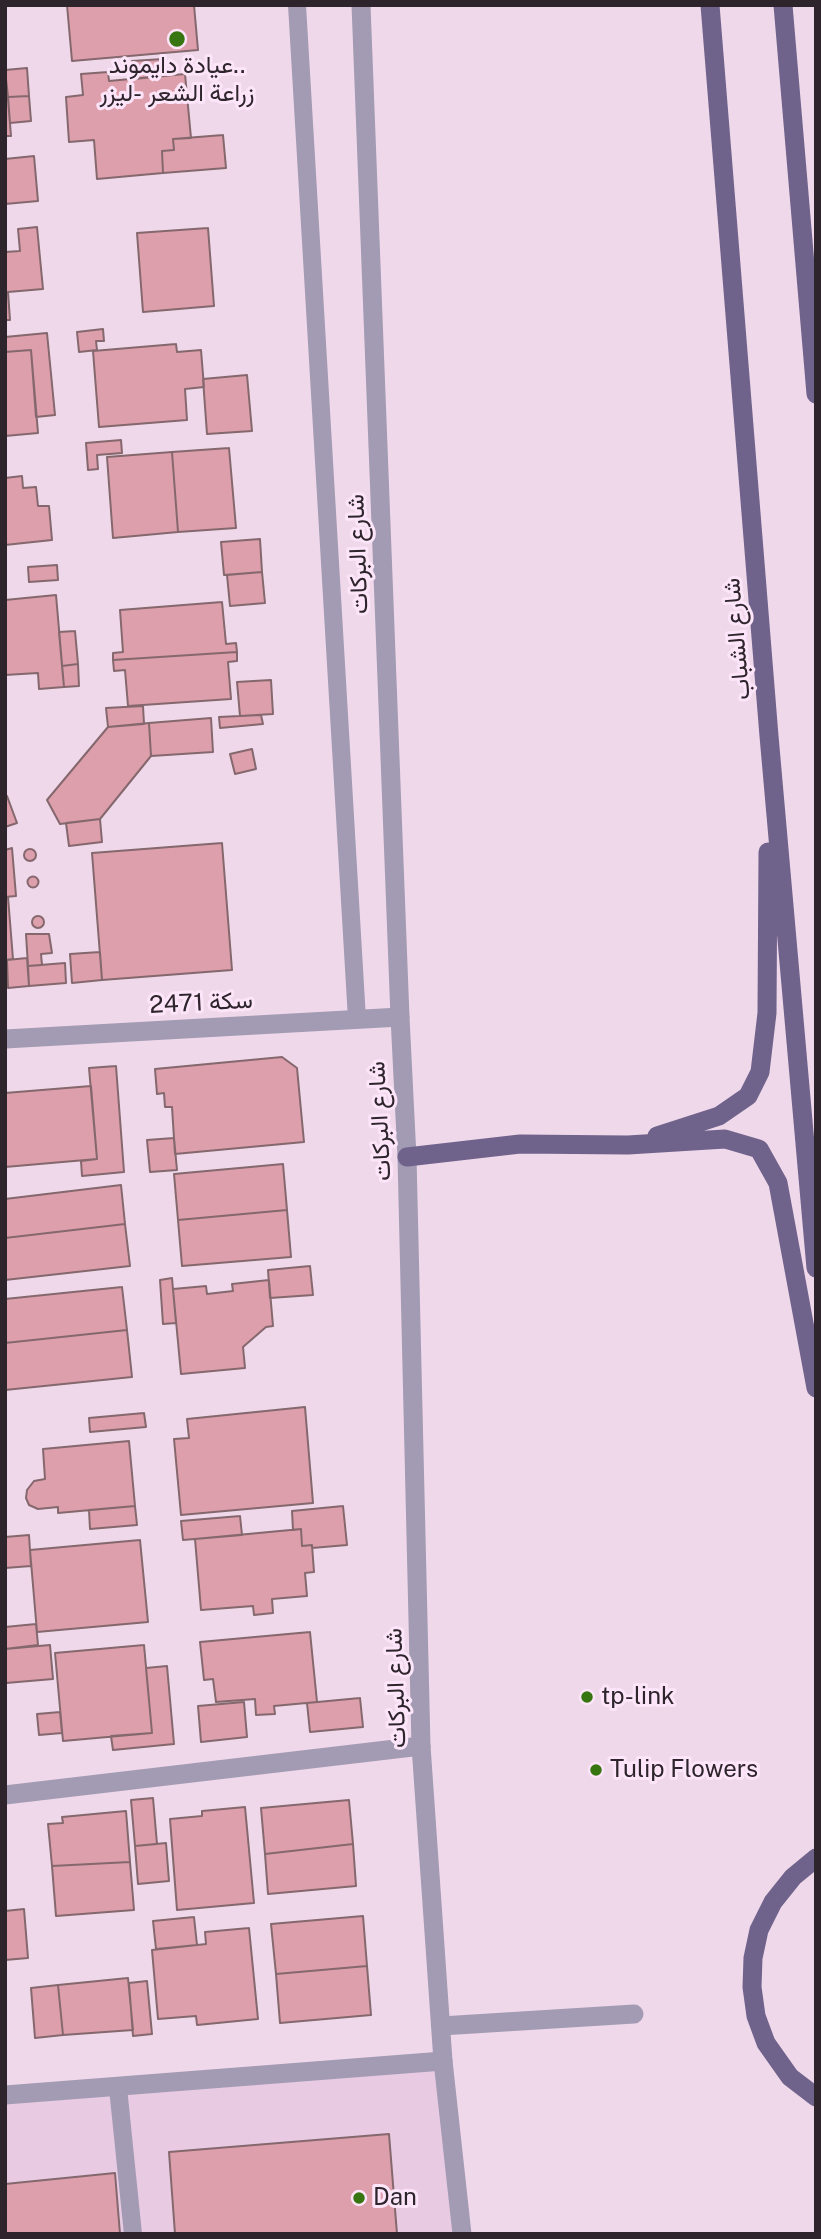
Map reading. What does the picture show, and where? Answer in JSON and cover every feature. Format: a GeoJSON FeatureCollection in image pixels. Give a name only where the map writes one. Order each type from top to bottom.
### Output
{"type":"FeatureCollection","features":[{"type":"Feature","properties":{"kind":"main road","name":"شارع الشباب"},"geometry":{"type":"LineString","coordinates":[[710,5],[769,736],[816,1268]]}},
{"type":"Feature","properties":{"kind":"main road"},"geometry":{"type":"LineString","coordinates":[[783,5],[816,394]]}},
{"type":"Feature","properties":{"kind":"main road"},"geometry":{"type":"LineString","coordinates":[[628,1145],[719,1116],[748,1096],[760,1072],[767,1013],[769,736]]}},
{"type":"Feature","properties":{"kind":"main road"},"geometry":{"type":"LineString","coordinates":[[407,1157],[520,1144],[628,1145],[725,1139],[758,1149],[778,1184],[816,1388]]}},
{"type":"Feature","properties":{"kind":"main road"},"geometry":{"type":"LineString","coordinates":[[816,1858],[793,1877],[773,1902],[760,1930],[752,1958],[756,2016],[763,2034],[782,2068],[816,2109]]}},
{"type":"Feature","properties":{"kind":"main road"},"geometry":{"type":"LineString","coordinates":[[799,2086],[816,2097]]}},
{"type":"Feature","properties":{"kind":"street","name":"شارع البركات"},"geometry":{"type":"LineString","coordinates":[[361,5],[407,1157],[421,1746],[443,2061],[463,2234]]}},
{"type":"Feature","properties":{"kind":"street","name":"سكة 2471"},"geometry":{"type":"LineString","coordinates":[[5,1039],[400,1017]]}},
{"type":"Feature","properties":{"kind":"street"},"geometry":{"type":"LineString","coordinates":[[5,1795],[421,1746]]}},
{"type":"Feature","properties":{"kind":"street"},"geometry":{"type":"LineString","coordinates":[[441,2026],[634,2014]]}},
{"type":"Feature","properties":{"kind":"street"},"geometry":{"type":"LineString","coordinates":[[5,2095],[443,2061]]}},
{"type":"Feature","properties":{"kind":"lane"},"geometry":{"type":"LineString","coordinates":[[297,5],[357,1019]]}},
{"type":"Feature","properties":{"kind":"lane"},"geometry":{"type":"LineString","coordinates":[[118,2088],[133,2234]]}},
{"type":"Feature","properties":{"kind":"shaded area"},"geometry":{"type":"Polygon","coordinates":[[[443,2061],[464,2234],[5,2234],[5,2096],[443,2061]]]}},
{"type":"Feature","properties":{"kind":"building"},"geometry":{"type":"Polygon","coordinates":[[[67,5],[194,5],[198,50],[72,61],[67,5]]]}},
{"type":"Feature","properties":{"kind":"building"},"geometry":{"type":"Polygon","coordinates":[[[163,59],[165,76],[134,79],[132,61],[163,59]]]}},
{"type":"Feature","properties":{"kind":"building"},"geometry":{"type":"Polygon","coordinates":[[[27,68],[29,96],[8,97],[5,70],[27,68]]]}},
{"type":"Feature","properties":{"kind":"building"},"geometry":{"type":"Polygon","coordinates":[[[108,72],[109,81],[185,74],[191,138],[173,139],[174,150],[162,151],[163,173],[97,179],[94,140],[69,142],[66,97],[83,95],[81,74],[108,72]]]}},
{"type":"Feature","properties":{"kind":"building"},"geometry":{"type":"Polygon","coordinates":[[[7,87],[11,136],[5,136],[7,87]]]}},
{"type":"Feature","properties":{"kind":"building"},"geometry":{"type":"Polygon","coordinates":[[[29,96],[31,121],[10,123],[8,97],[29,96]]]}},
{"type":"Feature","properties":{"kind":"building"},"geometry":{"type":"Polygon","coordinates":[[[223,135],[226,168],[163,173],[162,151],[174,150],[173,139],[223,135]]]}},
{"type":"Feature","properties":{"kind":"building"},"geometry":{"type":"Polygon","coordinates":[[[34,156],[38,201],[5,204],[5,159],[34,156]]]}},
{"type":"Feature","properties":{"kind":"building"},"geometry":{"type":"Polygon","coordinates":[[[37,227],[43,289],[8,292],[10,320],[5,320],[5,252],[20,251],[18,229],[37,227]]]}},
{"type":"Feature","properties":{"kind":"building"},"geometry":{"type":"Polygon","coordinates":[[[208,228],[214,306],[143,312],[137,233],[208,228]]]}},
{"type":"Feature","properties":{"kind":"building"},"geometry":{"type":"Polygon","coordinates":[[[103,329],[104,341],[96,341],[97,350],[79,352],[77,332],[103,329]]]}},
{"type":"Feature","properties":{"kind":"building"},"geometry":{"type":"Polygon","coordinates":[[[47,333],[55,415],[36,417],[31,350],[5,352],[5,337],[47,333]]]}},
{"type":"Feature","properties":{"kind":"building"},"geometry":{"type":"Polygon","coordinates":[[[176,344],[177,352],[201,350],[204,387],[185,389],[187,420],[99,427],[93,351],[176,344]]]}},
{"type":"Feature","properties":{"kind":"building"},"geometry":{"type":"Polygon","coordinates":[[[31,350],[38,433],[5,436],[5,352],[31,350]]]}},
{"type":"Feature","properties":{"kind":"building"},"geometry":{"type":"Polygon","coordinates":[[[247,375],[252,431],[207,434],[203,379],[247,375]]]}},
{"type":"Feature","properties":{"kind":"building"},"geometry":{"type":"Polygon","coordinates":[[[121,440],[122,453],[97,455],[98,469],[88,470],[86,443],[121,440]]]}},
{"type":"Feature","properties":{"kind":"building"},"geometry":{"type":"Polygon","coordinates":[[[229,448],[236,528],[178,532],[172,452],[229,448]]]}},
{"type":"Feature","properties":{"kind":"building"},"geometry":{"type":"Polygon","coordinates":[[[172,452],[178,532],[113,538],[107,457],[172,452]]]}},
{"type":"Feature","properties":{"kind":"building"},"geometry":{"type":"Polygon","coordinates":[[[22,476],[23,488],[36,487],[38,506],[49,506],[52,540],[5,545],[5,478],[22,476]]]}},
{"type":"Feature","properties":{"kind":"building"},"geometry":{"type":"Polygon","coordinates":[[[260,539],[262,572],[224,575],[221,542],[260,539]]]}},
{"type":"Feature","properties":{"kind":"building"},"geometry":{"type":"Polygon","coordinates":[[[57,565],[58,580],[29,582],[28,567],[57,565]]]}},
{"type":"Feature","properties":{"kind":"building"},"geometry":{"type":"Polygon","coordinates":[[[262,572],[265,603],[230,606],[227,575],[262,572]]]}},
{"type":"Feature","properties":{"kind":"building"},"geometry":{"type":"Polygon","coordinates":[[[56,595],[64,687],[39,689],[38,673],[5,675],[5,600],[56,595]]]}},
{"type":"Feature","properties":{"kind":"building"},"geometry":{"type":"Polygon","coordinates":[[[222,602],[226,644],[236,643],[237,652],[113,660],[113,653],[123,652],[120,610],[222,602]]]}},
{"type":"Feature","properties":{"kind":"building"},"geometry":{"type":"Polygon","coordinates":[[[75,631],[78,664],[62,666],[59,632],[75,631]]]}},
{"type":"Feature","properties":{"kind":"building"},"geometry":{"type":"Polygon","coordinates":[[[237,652],[237,661],[228,662],[231,699],[128,706],[125,670],[114,671],[113,660],[237,652]]]}},
{"type":"Feature","properties":{"kind":"building"},"geometry":{"type":"Polygon","coordinates":[[[78,664],[79,686],[64,687],[62,666],[78,664]]]}},
{"type":"Feature","properties":{"kind":"building"},"geometry":{"type":"Polygon","coordinates":[[[271,680],[273,714],[240,716],[237,682],[271,680]]]}},
{"type":"Feature","properties":{"kind":"building"},"geometry":{"type":"Polygon","coordinates":[[[143,706],[144,724],[108,727],[106,708],[143,706]]]}},
{"type":"Feature","properties":{"kind":"building"},"geometry":{"type":"Polygon","coordinates":[[[261,715],[263,724],[220,728],[219,717],[261,715]]]}},
{"type":"Feature","properties":{"kind":"building"},"geometry":{"type":"Polygon","coordinates":[[[211,718],[213,752],[151,756],[149,723],[211,718]]]}},
{"type":"Feature","properties":{"kind":"building"},"geometry":{"type":"Polygon","coordinates":[[[149,723],[151,756],[100,819],[60,824],[47,800],[108,727],[149,723]]]}},
{"type":"Feature","properties":{"kind":"building"},"geometry":{"type":"Polygon","coordinates":[[[252,749],[256,769],[235,774],[230,754],[252,749]]]}},
{"type":"Feature","properties":{"kind":"building"},"geometry":{"type":"Polygon","coordinates":[[[7,796],[17,823],[5,827],[5,797],[7,796]]]}},
{"type":"Feature","properties":{"kind":"building"},"geometry":{"type":"Polygon","coordinates":[[[100,819],[102,842],[69,846],[66,823],[100,819]]]}},
{"type":"Feature","properties":{"kind":"building"},"geometry":{"type":"Polygon","coordinates":[[[222,843],[232,970],[102,980],[92,853],[222,843]]]}},
{"type":"Feature","properties":{"kind":"building"},"geometry":{"type":"Polygon","coordinates":[[[12,848],[16,896],[5,897],[5,850],[12,848]]]}},
{"type":"Feature","properties":{"kind":"building"},"geometry":{"type":"Polygon","coordinates":[[[30,849],[36,855],[30,861],[24,855],[30,849]]]}},
{"type":"Feature","properties":{"kind":"building"},"geometry":{"type":"Polygon","coordinates":[[[33,876],[39,882],[33,888],[27,882],[33,876]]]}},
{"type":"Feature","properties":{"kind":"building"},"geometry":{"type":"Polygon","coordinates":[[[5,897],[8,897],[13,959],[5,960],[5,897]]]}},
{"type":"Feature","properties":{"kind":"building"},"geometry":{"type":"Polygon","coordinates":[[[38,916],[44,922],[38,928],[32,922],[38,916]]]}},
{"type":"Feature","properties":{"kind":"building"},"geometry":{"type":"Polygon","coordinates":[[[26,934],[49,934],[52,953],[41,954],[42,965],[28,966],[26,934]]]}},
{"type":"Feature","properties":{"kind":"building"},"geometry":{"type":"Polygon","coordinates":[[[100,952],[102,980],[72,983],[70,954],[100,952]]]}},
{"type":"Feature","properties":{"kind":"building"},"geometry":{"type":"Polygon","coordinates":[[[27,958],[29,986],[8,988],[7,960],[27,958]]]}},
{"type":"Feature","properties":{"kind":"building"},"geometry":{"type":"Polygon","coordinates":[[[65,963],[66,983],[29,986],[28,966],[65,963]]]}},
{"type":"Feature","properties":{"kind":"building"},"geometry":{"type":"Polygon","coordinates":[[[282,1057],[297,1068],[304,1142],[175,1154],[172,1107],[165,1107],[164,1093],[157,1094],[155,1069],[282,1057]]]}},
{"type":"Feature","properties":{"kind":"building"},"geometry":{"type":"Polygon","coordinates":[[[116,1066],[124,1172],[82,1176],[81,1161],[97,1159],[89,1068],[116,1066]]]}},
{"type":"Feature","properties":{"kind":"building"},"geometry":{"type":"Polygon","coordinates":[[[91,1086],[97,1159],[5,1167],[5,1093],[91,1086]]]}},
{"type":"Feature","properties":{"kind":"building"},"geometry":{"type":"Polygon","coordinates":[[[174,1138],[177,1170],[150,1172],[147,1140],[174,1138]]]}},
{"type":"Feature","properties":{"kind":"building"},"geometry":{"type":"Polygon","coordinates":[[[283,1164],[287,1210],[178,1220],[174,1174],[283,1164]]]}},
{"type":"Feature","properties":{"kind":"building"},"geometry":{"type":"Polygon","coordinates":[[[121,1185],[125,1224],[5,1238],[5,1199],[121,1185]]]}},
{"type":"Feature","properties":{"kind":"building"},"geometry":{"type":"Polygon","coordinates":[[[287,1210],[291,1257],[182,1266],[178,1220],[287,1210]]]}},
{"type":"Feature","properties":{"kind":"building"},"geometry":{"type":"Polygon","coordinates":[[[125,1224],[130,1266],[5,1280],[5,1238],[125,1224]]]}},
{"type":"Feature","properties":{"kind":"building"},"geometry":{"type":"Polygon","coordinates":[[[310,1266],[313,1295],[270,1298],[268,1270],[310,1266]]]}},
{"type":"Feature","properties":{"kind":"building"},"geometry":{"type":"Polygon","coordinates":[[[172,1278],[176,1323],[163,1324],[160,1280],[172,1278]]]}},
{"type":"Feature","properties":{"kind":"building"},"geometry":{"type":"Polygon","coordinates":[[[269,1280],[273,1326],[266,1327],[243,1347],[245,1368],[181,1374],[173,1289],[206,1286],[207,1294],[233,1291],[232,1284],[269,1280]]]}},
{"type":"Feature","properties":{"kind":"building"},"geometry":{"type":"Polygon","coordinates":[[[122,1287],[127,1330],[5,1343],[5,1299],[122,1287]]]}},
{"type":"Feature","properties":{"kind":"building"},"geometry":{"type":"Polygon","coordinates":[[[127,1330],[132,1377],[5,1390],[5,1343],[127,1330]]]}},
{"type":"Feature","properties":{"kind":"building"},"geometry":{"type":"Polygon","coordinates":[[[305,1407],[313,1503],[181,1515],[174,1439],[189,1438],[187,1419],[305,1407]]]}},
{"type":"Feature","properties":{"kind":"building"},"geometry":{"type":"Polygon","coordinates":[[[144,1413],[146,1427],[90,1432],[89,1418],[144,1413]]]}},
{"type":"Feature","properties":{"kind":"building"},"geometry":{"type":"Polygon","coordinates":[[[129,1441],[135,1506],[58,1513],[58,1507],[38,1509],[29,1505],[27,1490],[34,1481],[45,1479],[43,1449],[129,1441]]]}},
{"type":"Feature","properties":{"kind":"building"},"geometry":{"type":"Polygon","coordinates":[[[135,1506],[137,1525],[90,1529],[89,1510],[135,1506]]]}},
{"type":"Feature","properties":{"kind":"building"},"geometry":{"type":"Polygon","coordinates":[[[343,1506],[347,1545],[312,1548],[312,1545],[302,1546],[301,1529],[293,1530],[292,1511],[343,1506]]]}},
{"type":"Feature","properties":{"kind":"building"},"geometry":{"type":"Polygon","coordinates":[[[240,1516],[242,1535],[183,1540],[181,1521],[240,1516]]]}},
{"type":"Feature","properties":{"kind":"building"},"geometry":{"type":"Polygon","coordinates":[[[301,1529],[302,1546],[312,1545],[314,1572],[305,1573],[307,1596],[272,1599],[273,1613],[254,1615],[253,1606],[201,1610],[195,1539],[301,1529]]]}},
{"type":"Feature","properties":{"kind":"building"},"geometry":{"type":"Polygon","coordinates":[[[29,1535],[31,1566],[5,1568],[5,1537],[29,1535]]]}},
{"type":"Feature","properties":{"kind":"building"},"geometry":{"type":"Polygon","coordinates":[[[140,1540],[148,1622],[37,1632],[30,1550],[140,1540]]]}},
{"type":"Feature","properties":{"kind":"building"},"geometry":{"type":"Polygon","coordinates":[[[36,1624],[38,1645],[5,1649],[5,1627],[36,1624]]]}},
{"type":"Feature","properties":{"kind":"building"},"geometry":{"type":"Polygon","coordinates":[[[310,1632],[317,1702],[274,1706],[275,1714],[256,1715],[255,1699],[216,1702],[213,1679],[204,1680],[200,1642],[310,1632]]]}},
{"type":"Feature","properties":{"kind":"building"},"geometry":{"type":"Polygon","coordinates":[[[50,1645],[53,1679],[6,1683],[5,1649],[50,1645]]]}},
{"type":"Feature","properties":{"kind":"building"},"geometry":{"type":"Polygon","coordinates":[[[144,1645],[152,1733],[63,1741],[55,1653],[144,1645]]]}},
{"type":"Feature","properties":{"kind":"building"},"geometry":{"type":"Polygon","coordinates":[[[167,1666],[174,1744],[113,1750],[111,1736],[152,1733],[146,1668],[167,1666]]]}},
{"type":"Feature","properties":{"kind":"building"},"geometry":{"type":"Polygon","coordinates":[[[360,1698],[363,1727],[310,1732],[307,1703],[360,1698]]]}},
{"type":"Feature","properties":{"kind":"building"},"geometry":{"type":"Polygon","coordinates":[[[244,1702],[247,1737],[201,1742],[198,1706],[244,1702]]]}},
{"type":"Feature","properties":{"kind":"building"},"geometry":{"type":"Polygon","coordinates":[[[60,1712],[62,1733],[39,1735],[37,1714],[60,1712]]]}},
{"type":"Feature","properties":{"kind":"building"},"geometry":{"type":"Polygon","coordinates":[[[153,1798],[157,1844],[135,1846],[131,1800],[153,1798]]]}},
{"type":"Feature","properties":{"kind":"building"},"geometry":{"type":"Polygon","coordinates":[[[349,1800],[353,1844],[265,1854],[261,1808],[349,1800]]]}},
{"type":"Feature","properties":{"kind":"building"},"geometry":{"type":"Polygon","coordinates":[[[245,1807],[254,1903],[177,1910],[170,1819],[202,1816],[202,1811],[245,1807]]]}},
{"type":"Feature","properties":{"kind":"building"},"geometry":{"type":"Polygon","coordinates":[[[126,1811],[130,1862],[52,1866],[48,1824],[63,1823],[62,1817],[126,1811]]]}},
{"type":"Feature","properties":{"kind":"building"},"geometry":{"type":"Polygon","coordinates":[[[166,1843],[169,1881],[138,1884],[135,1846],[166,1843]]]}},
{"type":"Feature","properties":{"kind":"building"},"geometry":{"type":"Polygon","coordinates":[[[353,1844],[356,1886],[268,1894],[265,1854],[353,1844]]]}},
{"type":"Feature","properties":{"kind":"building"},"geometry":{"type":"Polygon","coordinates":[[[130,1862],[134,1910],[56,1916],[52,1866],[130,1862]]]}},
{"type":"Feature","properties":{"kind":"building"},"geometry":{"type":"Polygon","coordinates":[[[24,1909],[28,1958],[5,1960],[5,1911],[24,1909]]]}},
{"type":"Feature","properties":{"kind":"building"},"geometry":{"type":"Polygon","coordinates":[[[363,1916],[367,1966],[276,1974],[271,1924],[363,1916]]]}},
{"type":"Feature","properties":{"kind":"building"},"geometry":{"type":"Polygon","coordinates":[[[194,1917],[197,1945],[156,1949],[153,1921],[194,1917]]]}},
{"type":"Feature","properties":{"kind":"building"},"geometry":{"type":"Polygon","coordinates":[[[249,1928],[258,2019],[197,2025],[196,2016],[158,2019],[152,1950],[206,1944],[205,1932],[249,1928]]]}},
{"type":"Feature","properties":{"kind":"building"},"geometry":{"type":"Polygon","coordinates":[[[367,1966],[371,2015],[280,2023],[276,1974],[367,1966]]]}},
{"type":"Feature","properties":{"kind":"building"},"geometry":{"type":"Polygon","coordinates":[[[128,1978],[133,2030],[63,2035],[58,1985],[128,1978]]]}},
{"type":"Feature","properties":{"kind":"building"},"geometry":{"type":"Polygon","coordinates":[[[147,1981],[152,2034],[133,2036],[129,1983],[147,1981]]]}},
{"type":"Feature","properties":{"kind":"building"},"geometry":{"type":"Polygon","coordinates":[[[58,1985],[63,2035],[35,2038],[31,1988],[58,1985]]]}},
{"type":"Feature","properties":{"kind":"building"},"geometry":{"type":"Polygon","coordinates":[[[389,2134],[397,2234],[175,2234],[169,2152],[389,2134]]]}},
{"type":"Feature","properties":{"kind":"building"},"geometry":{"type":"Polygon","coordinates":[[[115,2173],[120,2234],[5,2234],[5,2184],[115,2173]]]}},
{"type":"Feature","properties":{"kind":"place","name":"عيادة دايموند.. زراعة الشعر -ليزر"},"geometry":{"type":"Point","coordinates":[177,39]}},
{"type":"Feature","properties":{"kind":"place","name":"tp-link"},"geometry":{"type":"Point","coordinates":[587,1697]}},
{"type":"Feature","properties":{"kind":"place","name":"Tulip Flowers"},"geometry":{"type":"Point","coordinates":[596,1770]}},
{"type":"Feature","properties":{"kind":"place","name":"Dan"},"geometry":{"type":"Point","coordinates":[359,2198]}}]}
